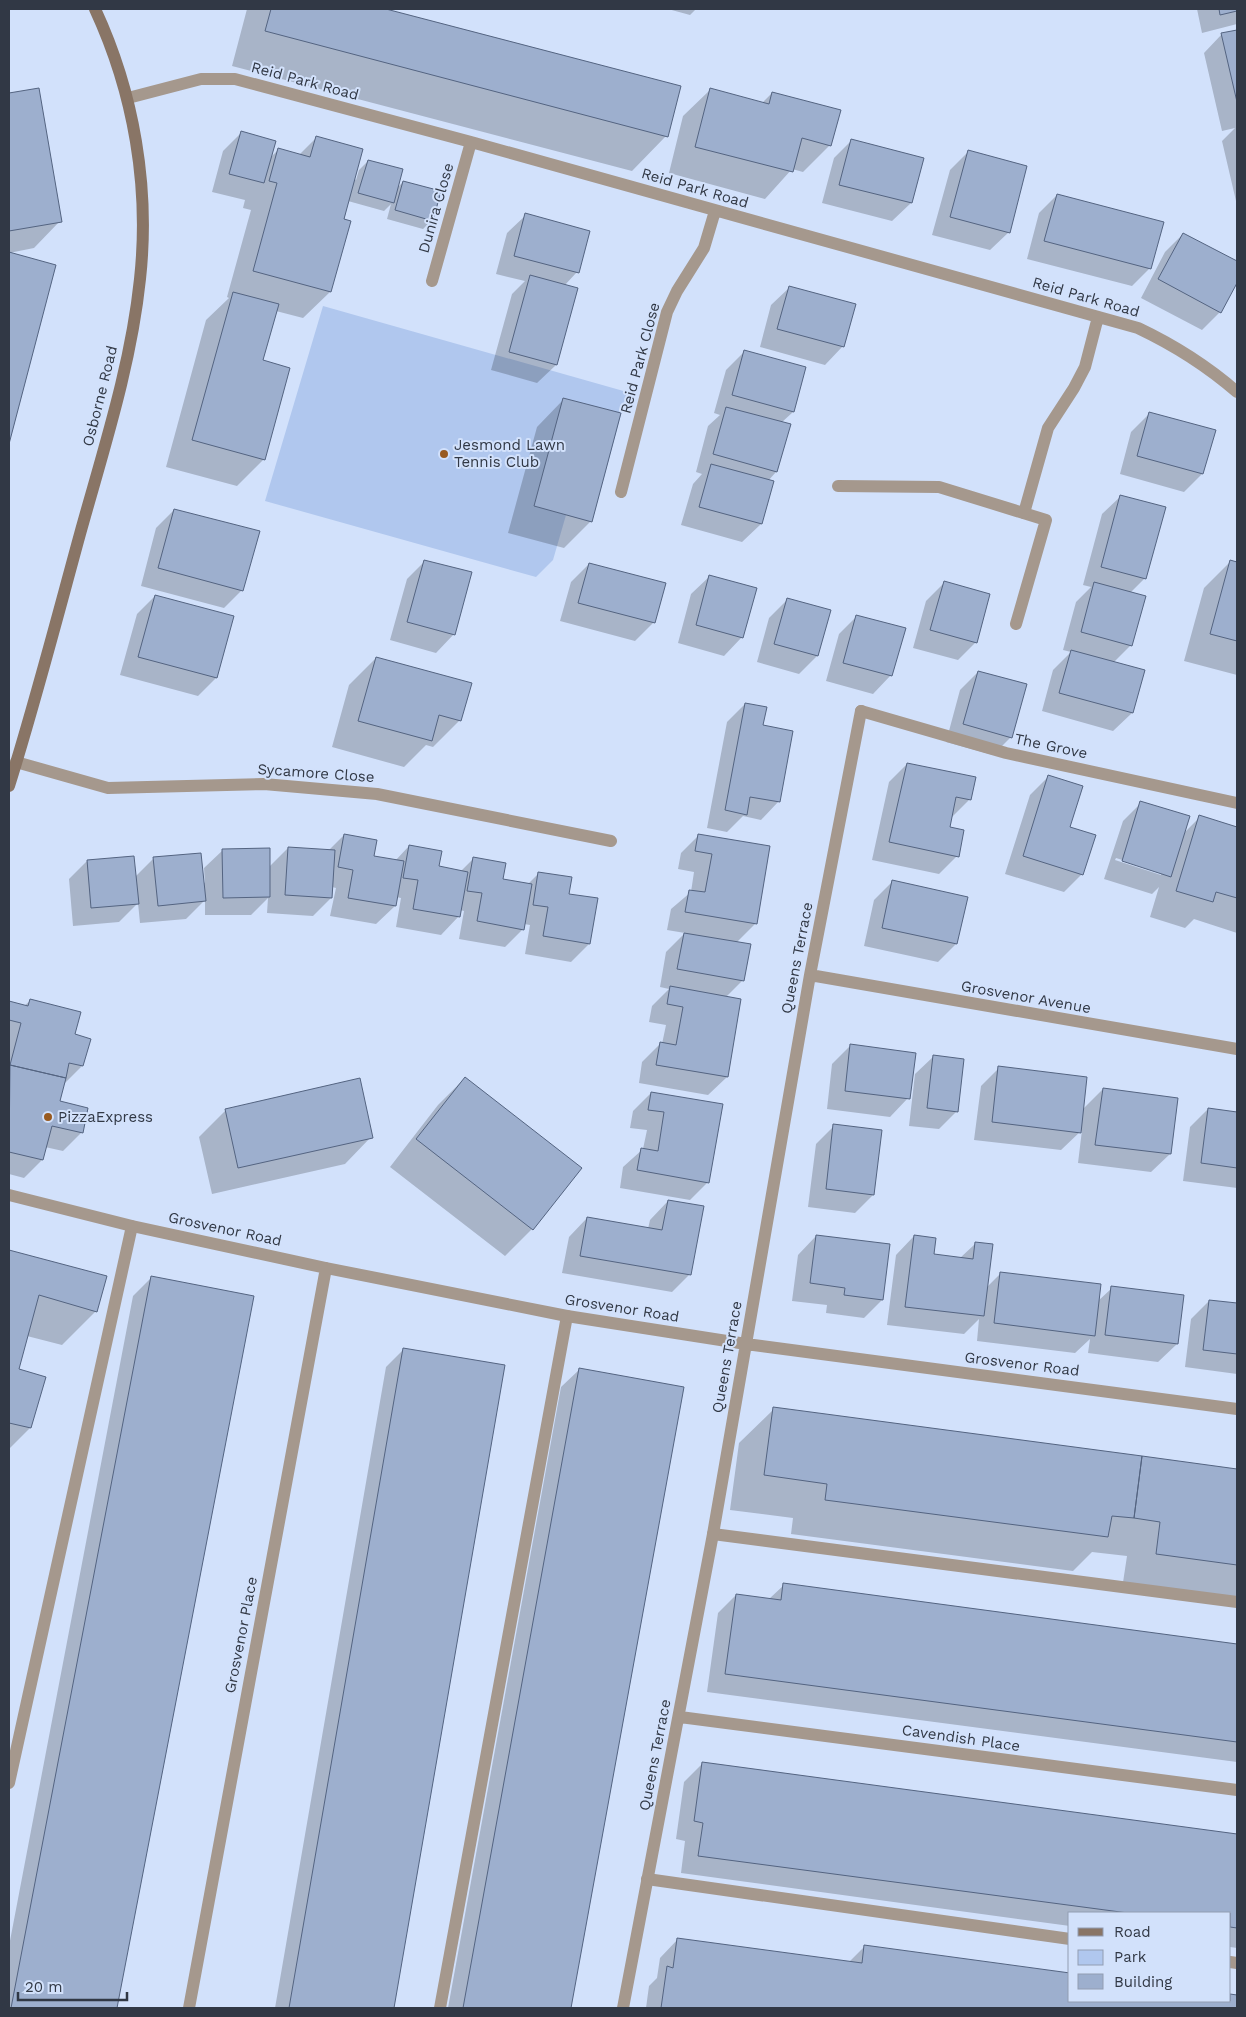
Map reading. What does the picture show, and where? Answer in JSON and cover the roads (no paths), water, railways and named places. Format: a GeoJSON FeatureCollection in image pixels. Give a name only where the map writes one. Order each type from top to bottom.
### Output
{"type":"FeatureCollection","features":[{"type":"Feature","properties":{"kind":"main road","name":"Osborne Road"},"geometry":{"type":"LineString","coordinates":[[9,786],[121,382],[140,279],[142,189],[137,142],[128,98],[115,54],[96,9]]}},
{"type":"Feature","properties":{"kind":"street","name":"Reid Park Road"},"geometry":{"type":"LineString","coordinates":[[128,98],[201,79],[235,79],[471,142],[1138,328],[1176,346],[1219,376],[1237,392]]}},
{"type":"Feature","properties":{"kind":"street","name":"Dunira Close"},"geometry":{"type":"LineString","coordinates":[[432,282],[471,142]]}},
{"type":"Feature","properties":{"kind":"street","name":"Reid Park Close"},"geometry":{"type":"LineString","coordinates":[[621,492],[667,312],[677,291],[704,248],[715,211]]}},
{"type":"Feature","properties":{"kind":"street"},"geometry":{"type":"LineString","coordinates":[[1024,513],[1048,428],[1085,367],[1098,317]]}},
{"type":"Feature","properties":{"kind":"street"},"geometry":{"type":"LineString","coordinates":[[838,486],[940,487],[1046,520],[1016,624]]}},
{"type":"Feature","properties":{"kind":"street","name":"The Grove"},"geometry":{"type":"LineString","coordinates":[[861,711],[1006,753],[1237,803]]}},
{"type":"Feature","properties":{"kind":"street","name":"Queens Terrace"},"geometry":{"type":"LineString","coordinates":[[623,2008],[680,1717],[810,975],[861,711]]}},
{"type":"Feature","properties":{"kind":"street","name":"Sycamore Close"},"geometry":{"type":"LineString","coordinates":[[16,762],[108,788],[264,784],[377,794],[612,841]]}},
{"type":"Feature","properties":{"kind":"street","name":"Grosvenor Avenue"},"geometry":{"type":"LineString","coordinates":[[810,975],[1237,1049]]}},
{"type":"Feature","properties":{"kind":"street","name":"Grosvenor Road"},"geometry":{"type":"LineString","coordinates":[[9,1195],[132,1226],[326,1268],[568,1316],[746,1344],[1237,1409]]}},
{"type":"Feature","properties":{"kind":"street"},"geometry":{"type":"LineString","coordinates":[[9,1783],[132,1226]]}},
{"type":"Feature","properties":{"kind":"street","name":"Grosvenor Place"},"geometry":{"type":"LineString","coordinates":[[189,2008],[326,1268]]}},
{"type":"Feature","properties":{"kind":"street"},"geometry":{"type":"LineString","coordinates":[[440,2008],[568,1316]]}},
{"type":"Feature","properties":{"kind":"street"},"geometry":{"type":"LineString","coordinates":[[713,1534],[1237,1602]]}},
{"type":"Feature","properties":{"kind":"street","name":"Cavendish Place"},"geometry":{"type":"LineString","coordinates":[[680,1717],[1237,1790]]}},
{"type":"Feature","properties":{"kind":"street"},"geometry":{"type":"LineString","coordinates":[[648,1879],[1068,1939]]}},
{"type":"Feature","properties":{"kind":"place","name":"Jesmond Lawn Tennis Club"},"geometry":{"type":"Point","coordinates":[444,454]}},
{"type":"Feature","properties":{"kind":"place","name":"PizzaExpress"},"geometry":{"type":"Point","coordinates":[48,1117]}}]}
